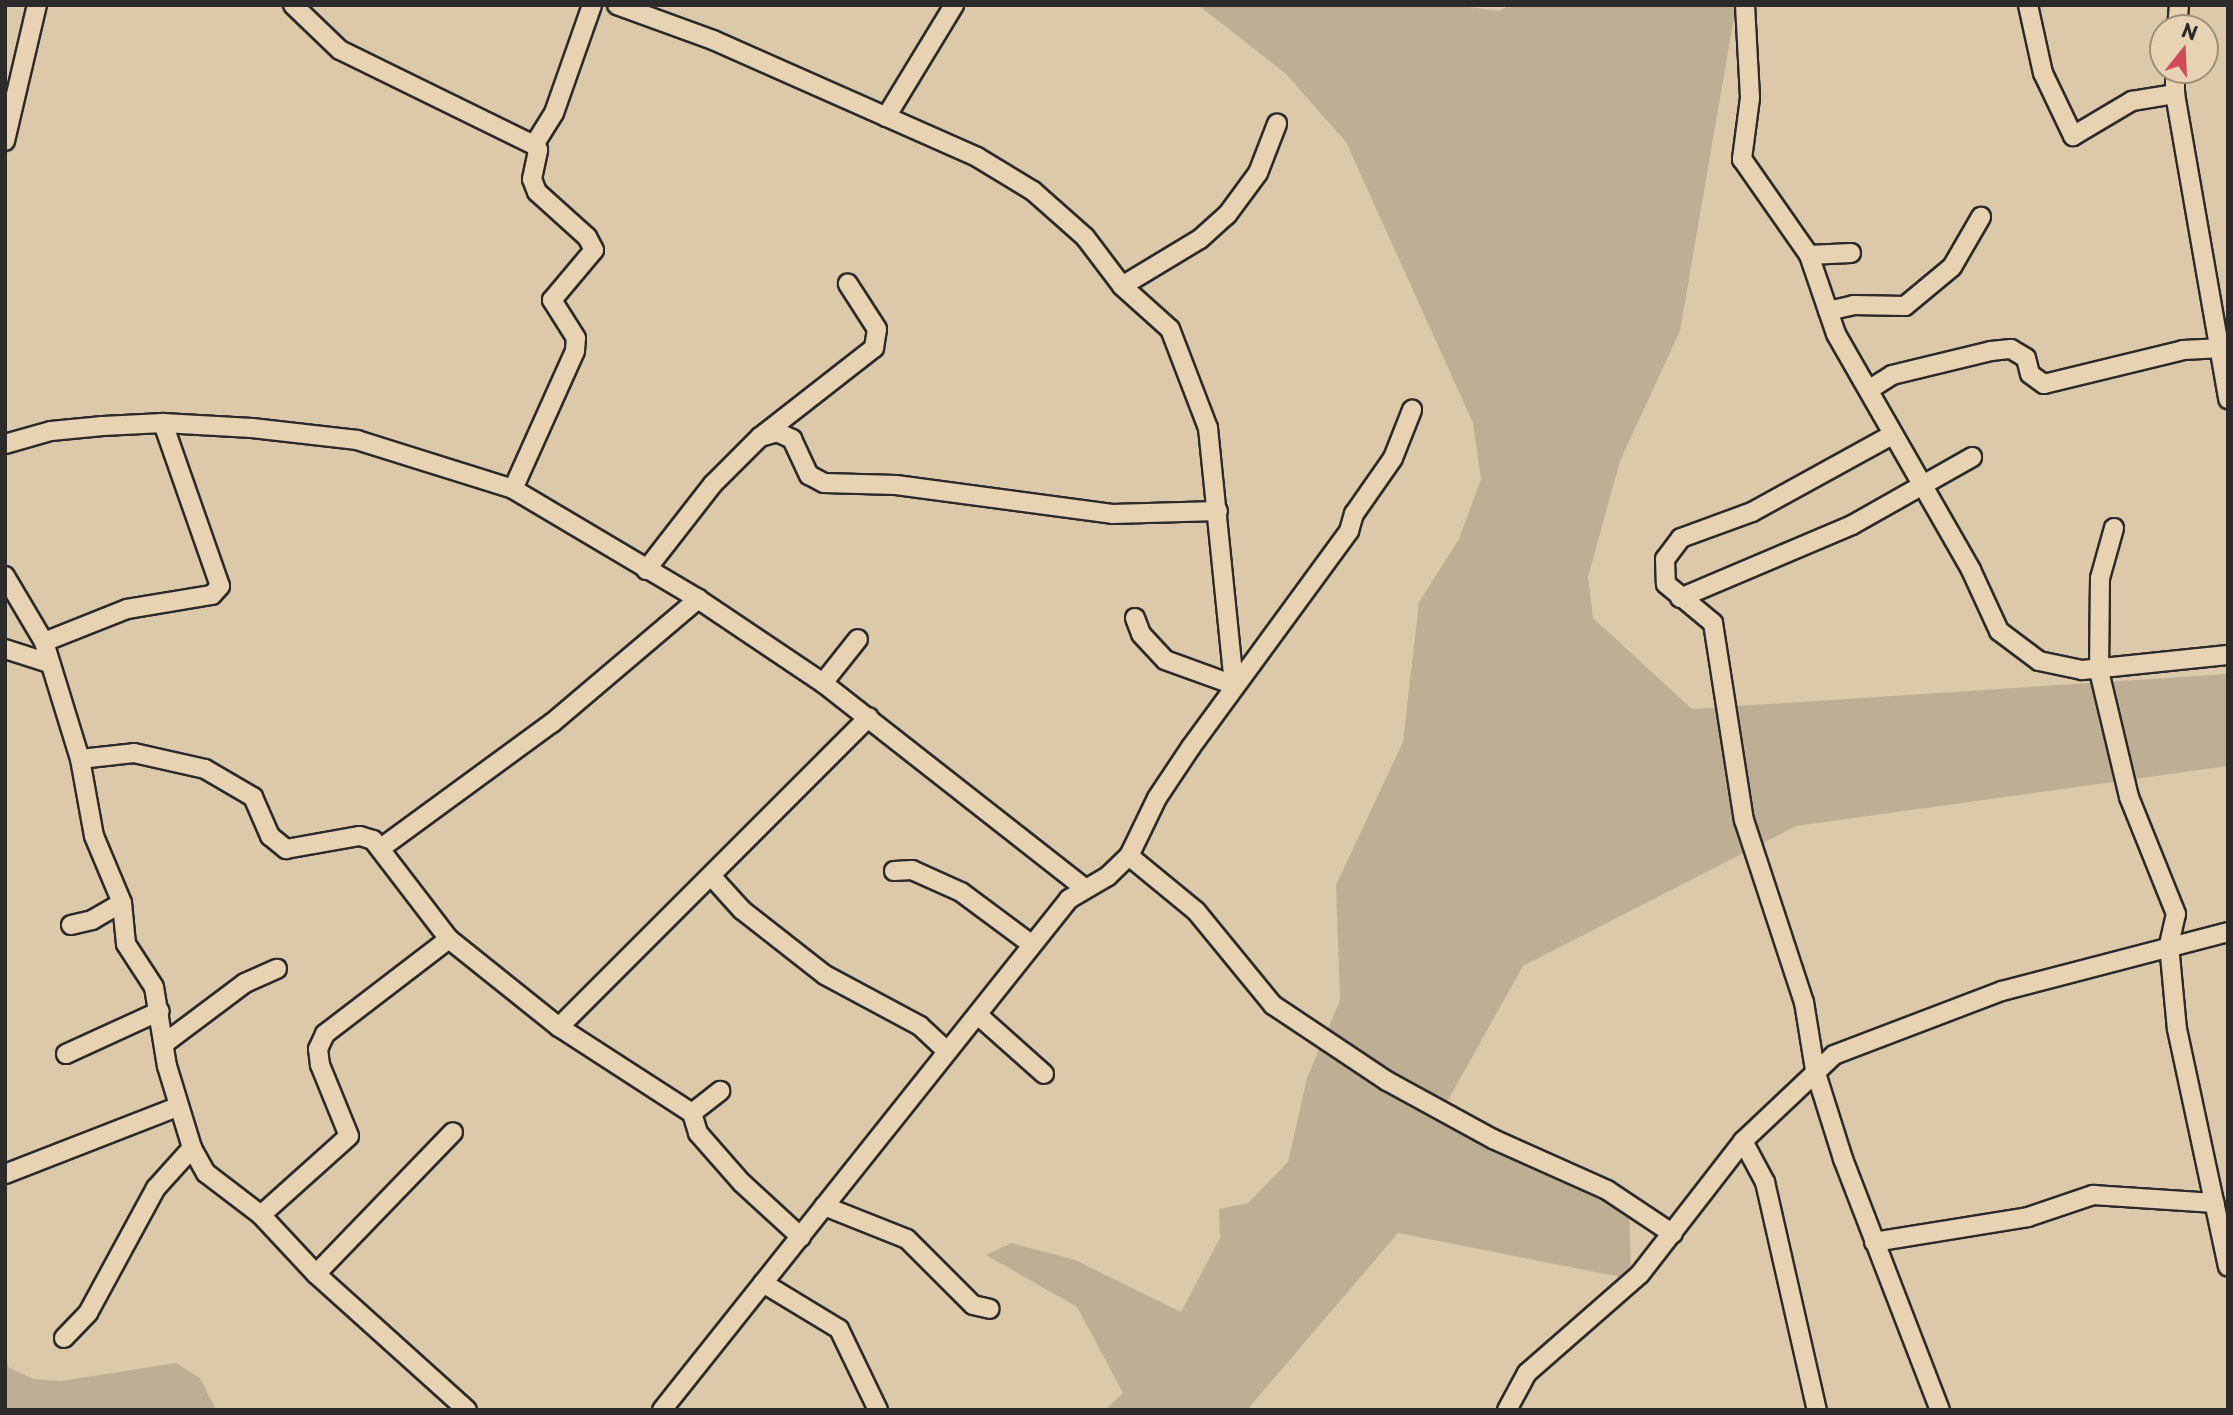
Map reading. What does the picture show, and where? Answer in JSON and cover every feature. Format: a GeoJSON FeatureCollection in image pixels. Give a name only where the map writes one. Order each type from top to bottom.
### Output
{"type":"FeatureCollection","features":[{"type":"Feature","properties":{"kind":"street"},"geometry":{"type":"LineString","coordinates":[[5,141],[37,5]]}},
{"type":"Feature","properties":{"kind":"street"},"geometry":{"type":"LineString","coordinates":[[293,5],[340,50],[534,145]]}},
{"type":"Feature","properties":{"kind":"street"},"geometry":{"type":"LineString","coordinates":[[513,489],[575,351],[576,338],[552,300],[594,250],[587,237],[537,191],[534,145],[554,113],[592,5]]}},
{"type":"Feature","properties":{"kind":"street"},"geometry":{"type":"LineString","coordinates":[[617,5],[713,40],[977,157],[1033,191],[1085,237],[1122,286],[1170,330],[1208,428],[1234,685]]}},
{"type":"Feature","properties":{"kind":"street"},"geometry":{"type":"LineString","coordinates":[[886,117],[954,5]]}},
{"type":"Feature","properties":{"kind":"street"},"geometry":{"type":"LineString","coordinates":[[1745,5],[1750,98],[1742,159],[1810,255],[1836,334],[1870,388],[1892,435],[1971,570],[1999,631],[2039,661],[2099,671],[2228,655]]}},
{"type":"Feature","properties":{"kind":"street"},"geometry":{"type":"LineString","coordinates":[[2028,5],[2043,73],[2073,136],[2132,102],[2175,94]]}},
{"type":"Feature","properties":{"kind":"street"},"geometry":{"type":"LineString","coordinates":[[2175,84],[2228,399]]}},
{"type":"Feature","properties":{"kind":"street"},"geometry":{"type":"LineString","coordinates":[[1122,286],[1200,239],[1227,215],[1258,173],[1277,124]]}},
{"type":"Feature","properties":{"kind":"street"},"geometry":{"type":"LineString","coordinates":[[1828,311],[1853,305],[1905,306],[1952,267],[1981,217]]}},
{"type":"Feature","properties":{"kind":"street"},"geometry":{"type":"LineString","coordinates":[[1810,255],[1851,253]]}},
{"type":"Feature","properties":{"kind":"street"},"geometry":{"type":"LineString","coordinates":[[646,570],[713,484],[761,437],[874,348],[877,329],[848,284]]}},
{"type":"Feature","properties":{"kind":"street"},"geometry":{"type":"LineString","coordinates":[[1870,388],[1892,375],[1991,351],[2011,349],[2026,358],[2031,374],[2044,384],[2183,350],[2218,348]]}},
{"type":"Feature","properties":{"kind":"street"},"geometry":{"type":"LineString","coordinates":[[662,1410],[801,1237],[853,1163],[919,1092],[946,1050],[979,1016],[1031,944],[1084,888],[1129,856],[1157,798],[1234,685],[1349,531],[1354,514],[1393,458],[1412,410]]}},
{"type":"Feature","properties":{"kind":"street"},"geometry":{"type":"LineString","coordinates":[[44,642],[127,609],[212,596],[220,586],[163,423]]}},
{"type":"Feature","properties":{"kind":"street"},"geometry":{"type":"LineString","coordinates":[[5,444],[51,431],[163,423],[357,440],[513,489],[698,599],[823,683],[1084,888]]}},
{"type":"Feature","properties":{"kind":"street"},"geometry":{"type":"LineString","coordinates":[[761,437],[777,432],[792,439],[808,475],[824,483],[896,485],[1112,514],[1218,511]]}},
{"type":"Feature","properties":{"kind":"street"},"geometry":{"type":"LineString","coordinates":[[1892,435],[1752,512],[1681,538],[1665,559],[1666,584],[1713,623],[1744,820],[1804,1002],[1815,1070],[1874,1242],[1940,1410]]}},
{"type":"Feature","properties":{"kind":"street"},"geometry":{"type":"LineString","coordinates":[[1680,598],[1852,525],[1920,484],[1972,457]]}},
{"type":"Feature","properties":{"kind":"street"},"geometry":{"type":"LineString","coordinates":[[2114,528],[2100,578],[2099,671],[2129,797],[2176,914],[2169,945],[2177,1029],[2228,1267]]}},
{"type":"Feature","properties":{"kind":"street"},"geometry":{"type":"LineString","coordinates":[[5,576],[44,642],[80,759],[94,836],[122,903],[126,944],[144,965],[160,1011],[177,1107],[192,1148],[206,1173],[261,1214],[316,1274],[467,1410]]}},
{"type":"Feature","properties":{"kind":"street"},"geometry":{"type":"LineString","coordinates":[[381,848],[552,723],[698,599]]}},
{"type":"Feature","properties":{"kind":"street"},"geometry":{"type":"LineString","coordinates":[[1135,618],[1141,634],[1166,660],[1234,685]]}},
{"type":"Feature","properties":{"kind":"street"},"geometry":{"type":"LineString","coordinates":[[823,683],[858,639]]}},
{"type":"Feature","properties":{"kind":"street"},"geometry":{"type":"LineString","coordinates":[[5,649],[49,663]]}},
{"type":"Feature","properties":{"kind":"street"},"geometry":{"type":"LineString","coordinates":[[559,1027],[713,878],[869,718]]}},
{"type":"Feature","properties":{"kind":"street"},"geometry":{"type":"LineString","coordinates":[[80,759],[134,753],[205,769],[253,797],[270,836],[286,849],[360,836],[381,848],[449,939],[559,1027],[692,1113],[698,1133],[741,1183],[801,1237]]}},
{"type":"Feature","properties":{"kind":"street"},"geometry":{"type":"LineString","coordinates":[[1129,856],[1196,911],[1273,1005],[1398,1087],[1493,1139],[1608,1190],[1673,1234]]}},
{"type":"Feature","properties":{"kind":"street"},"geometry":{"type":"LineString","coordinates":[[894,871],[912,870],[961,891],[1031,944]]}},
{"type":"Feature","properties":{"kind":"street"},"geometry":{"type":"LineString","coordinates":[[713,878],[742,910],[825,975],[920,1026],[946,1050]]}},
{"type":"Feature","properties":{"kind":"street"},"geometry":{"type":"LineString","coordinates":[[71,925],[92,920],[122,903]]}},
{"type":"Feature","properties":{"kind":"street"},"geometry":{"type":"LineString","coordinates":[[1507,1410],[1527,1373],[1640,1274],[1742,1142],[1815,1070],[1859,1042],[1955,1007],[2169,945],[2228,932]]}},
{"type":"Feature","properties":{"kind":"street"},"geometry":{"type":"LineString","coordinates":[[261,1214],[349,1136],[320,1065],[318,1049],[326,1034],[449,939]]}},
{"type":"Feature","properties":{"kind":"street"},"geometry":{"type":"LineString","coordinates":[[164,1043],[246,983],[277,969]]}},
{"type":"Feature","properties":{"kind":"street"},"geometry":{"type":"LineString","coordinates":[[66,1054],[160,1011]]}},
{"type":"Feature","properties":{"kind":"street"},"geometry":{"type":"LineString","coordinates":[[979,1016],[1044,1074]]}},
{"type":"Feature","properties":{"kind":"street"},"geometry":{"type":"LineString","coordinates":[[692,1113],[720,1091]]}},
{"type":"Feature","properties":{"kind":"street"},"geometry":{"type":"LineString","coordinates":[[5,1174],[177,1107]]}},
{"type":"Feature","properties":{"kind":"street"},"geometry":{"type":"LineString","coordinates":[[316,1274],[453,1132]]}},
{"type":"Feature","properties":{"kind":"street"},"geometry":{"type":"LineString","coordinates":[[1742,1142],[1765,1182],[1817,1410]]}},
{"type":"Feature","properties":{"kind":"street"},"geometry":{"type":"LineString","coordinates":[[64,1338],[88,1313],[156,1188],[192,1148]]}},
{"type":"Feature","properties":{"kind":"street"},"geometry":{"type":"LineString","coordinates":[[1874,1242],[2028,1217],[2093,1195],[2215,1203]]}},
{"type":"Feature","properties":{"kind":"street"},"geometry":{"type":"LineString","coordinates":[[824,1206],[907,1239],[973,1305],[990,1309]]}},
{"type":"Feature","properties":{"kind":"street"},"geometry":{"type":"LineString","coordinates":[[764,1283],[839,1329],[878,1410]]}},
{"type":"Feature","properties":{"kind":"shaded area"},"geometry":{"type":"Polygon","coordinates":[[[1198,5],[1452,5],[1499,11],[1510,5],[1736,5],[1680,331],[1620,461],[1588,577],[1593,618],[1692,709],[2228,674],[2228,766],[1796,826],[1523,966],[1447,1102],[1629,1194],[1631,1279],[1398,1233],[1247,1410],[1105,1410],[1123,1393],[1077,1307],[986,1255],[1011,1243],[1075,1260],[1181,1312],[1220,1238],[1219,1209],[1248,1203],[1288,1162],[1307,1078],[1340,1000],[1336,885],[1403,742],[1419,602],[1459,539],[1481,479],[1473,423],[1346,142],[1286,74],[1198,5]]]}},
{"type":"Feature","properties":{"kind":"shaded area"},"geometry":{"type":"Polygon","coordinates":[[[5,1345],[8,1367],[33,1379],[61,1381],[176,1363],[200,1378],[216,1410],[5,1410],[5,1345]]]}}]}
